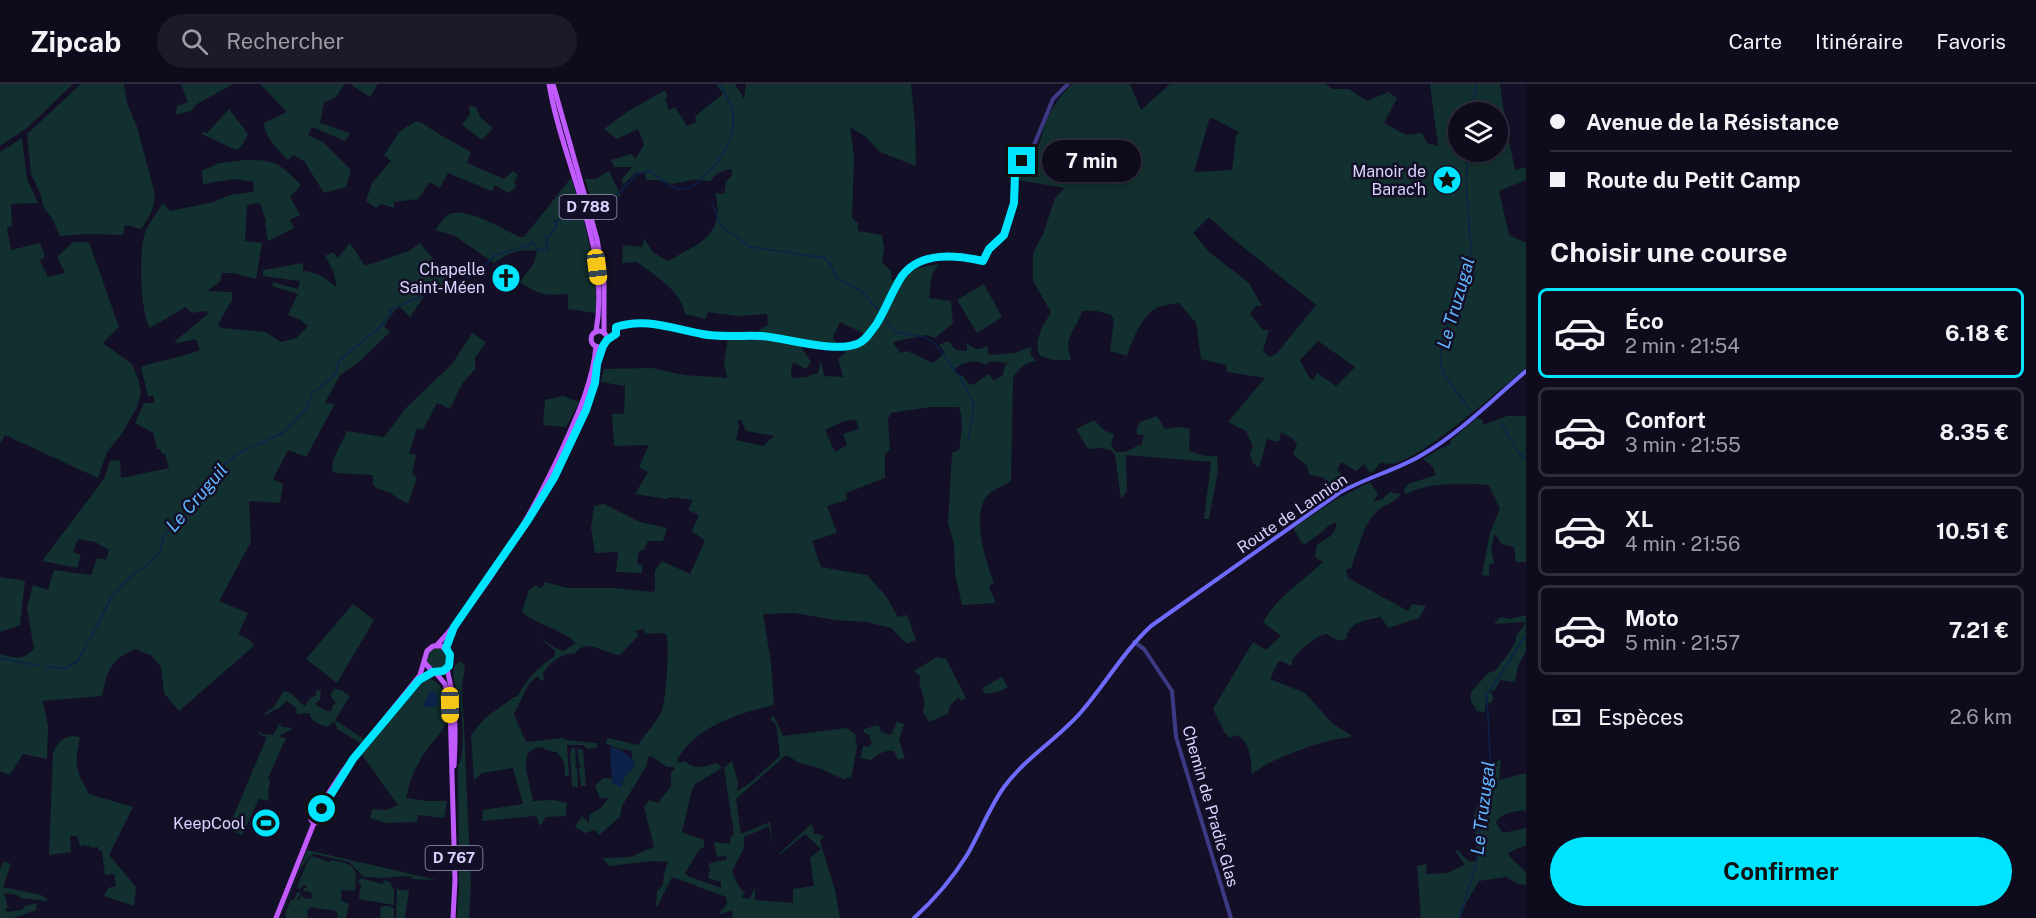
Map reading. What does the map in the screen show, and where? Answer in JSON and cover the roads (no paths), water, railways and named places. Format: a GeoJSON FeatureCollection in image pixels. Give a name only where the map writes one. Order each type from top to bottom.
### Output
{"type":"FeatureCollection","features":[{"type":"Feature","properties":{"kind":"main road","name":"D 788"},"geometry":{"type":"LineString","coordinates":[[549,84],[552,104],[586,216],[595,255],[599,301],[596,332]]}},
{"type":"Feature","properties":{"kind":"main road","name":"D 788"},"geometry":{"type":"LineString","coordinates":[[437,645],[454,627],[548,488],[581,420],[595,383],[597,364],[607,338],[600,252],[554,84]]}},
{"type":"Feature","properties":{"kind":"main road"},"geometry":{"type":"LineString","coordinates":[[596,332],[607,338],[596,346],[591,339],[596,332]]}},
{"type":"Feature","properties":{"kind":"main road","name":"D 788"},"geometry":{"type":"LineString","coordinates":[[520,530],[550,476],[579,413],[585,397],[596,346]]}},
{"type":"Feature","properties":{"kind":"main road","name":"Route de Lannion"},"geometry":{"type":"LineString","coordinates":[[914,918],[929,905],[958,869],[993,805],[1013,775],[1082,711],[1134,642],[1170,611],[1339,493],[1356,483],[1408,462],[1438,444],[1526,371]]}},
{"type":"Feature","properties":{"kind":"main road","name":"D 788"},"geometry":{"type":"LineString","coordinates":[[446,648],[454,627]]}},
{"type":"Feature","properties":{"kind":"main road"},"geometry":{"type":"LineString","coordinates":[[274,918],[314,823],[319,822],[317,815],[353,759],[364,745],[420,675],[427,651],[437,645],[446,648],[451,660],[447,669],[434,672],[419,680],[381,728],[364,745]]}},
{"type":"Feature","properties":{"kind":"main road"},"geometry":{"type":"LineString","coordinates":[[424,662],[434,672]]}},
{"type":"Feature","properties":{"kind":"main road","name":"D 767"},"geometry":{"type":"LineString","coordinates":[[447,669],[456,714],[453,797]]}},
{"type":"Feature","properties":{"kind":"main road","name":"D 767"},"geometry":{"type":"LineString","coordinates":[[434,672],[445,684],[450,705],[453,918]]}},
{"type":"Feature","properties":{"kind":"street"},"geometry":{"type":"LineString","coordinates":[[607,338],[617,332],[616,327],[647,323],[671,326],[704,335],[763,336],[836,346],[858,344],[870,332],[901,278],[914,266],[944,256],[983,261],[989,249],[1004,235],[1014,203],[1015,174],[1034,145],[1053,99],[1068,84]]}},
{"type":"Feature","properties":{"kind":"street","name":"Chemin de Pradic Glas"},"geometry":{"type":"LineString","coordinates":[[1134,642],[1144,649],[1172,691],[1176,736],[1231,918]]}},
{"type":"Feature","properties":{"kind":"water"},"geometry":{"type":"Polygon","coordinates":[[[430,691],[436,693],[438,704],[425,707],[423,705],[430,691]]]}},
{"type":"Feature","properties":{"kind":"water"},"geometry":{"type":"Polygon","coordinates":[[[610,747],[625,752],[635,764],[626,774],[621,787],[612,784],[610,747]]]}},
{"type":"Feature","properties":{"kind":"waterway","name":"Le Cruguil"},"geometry":{"type":"LineString","coordinates":[[592,205],[619,193],[637,174],[650,171],[669,185],[678,188],[686,189],[698,183],[723,154],[731,137],[733,128],[731,107],[720,84]]}},
{"type":"Feature","properties":{"kind":"waterway","name":"Le Truzugal"},"geometry":{"type":"LineString","coordinates":[[1473,102],[1477,84]]}},
{"type":"Feature","properties":{"kind":"waterway","name":"Le Truzugal"},"geometry":{"type":"LineString","coordinates":[[1467,162],[1466,181],[1471,250],[1459,303],[1442,337],[1440,360],[1444,375],[1470,410]]}},
{"type":"Feature","properties":{"kind":"waterway"},"geometry":{"type":"LineString","coordinates":[[712,202],[718,220],[725,229],[751,247],[825,258],[837,278],[862,292],[880,312]]}},
{"type":"Feature","properties":{"kind":"waterway","name":"Le Cruguil"},"geometry":{"type":"LineString","coordinates":[[519,248],[521,245],[527,247],[531,243],[535,244],[537,249],[548,251],[548,246],[545,245],[547,236],[552,235],[557,225],[554,222],[566,217],[570,221],[580,210]]}},
{"type":"Feature","properties":{"kind":"waterway","name":"Le Cruguil"},"geometry":{"type":"LineString","coordinates":[[46,667],[66,668],[78,661],[113,595],[128,579],[154,559],[161,550],[164,535],[181,521],[186,510],[215,473],[237,454],[284,432],[307,408],[312,393],[336,374],[339,361],[380,327],[391,313],[389,310],[479,273],[495,255],[516,249]]}},
{"type":"Feature","properties":{"kind":"waterway"},"geometry":{"type":"LineString","coordinates":[[883,316],[895,332],[927,338],[937,346],[961,379],[974,405],[968,442]]}},
{"type":"Feature","properties":{"kind":"waterway","name":"Le Truzugal"},"geometry":{"type":"LineString","coordinates":[[1501,422],[1517,451],[1526,459]]}},
{"type":"Feature","properties":{"kind":"waterway","name":"Le Truzugal"},"geometry":{"type":"LineString","coordinates":[[1459,918],[1477,862],[1482,794],[1491,775],[1487,695],[1526,635]]}},
{"type":"Feature","properties":{"kind":"waterway","name":"Le Cruguil"},"geometry":{"type":"LineString","coordinates":[[0,658],[39,666]]}},
{"type":"Feature","properties":{"kind":"place","name":"Manoir de Barac'h"},"geometry":{"type":"Point","coordinates":[1447,180]}},
{"type":"Feature","properties":{"kind":"place","name":"Chapelle Saint-Méen"},"geometry":{"type":"Point","coordinates":[506,278]}},
{"type":"Feature","properties":{"kind":"place","name":"KeepCool"},"geometry":{"type":"Point","coordinates":[266,823]}}]}
